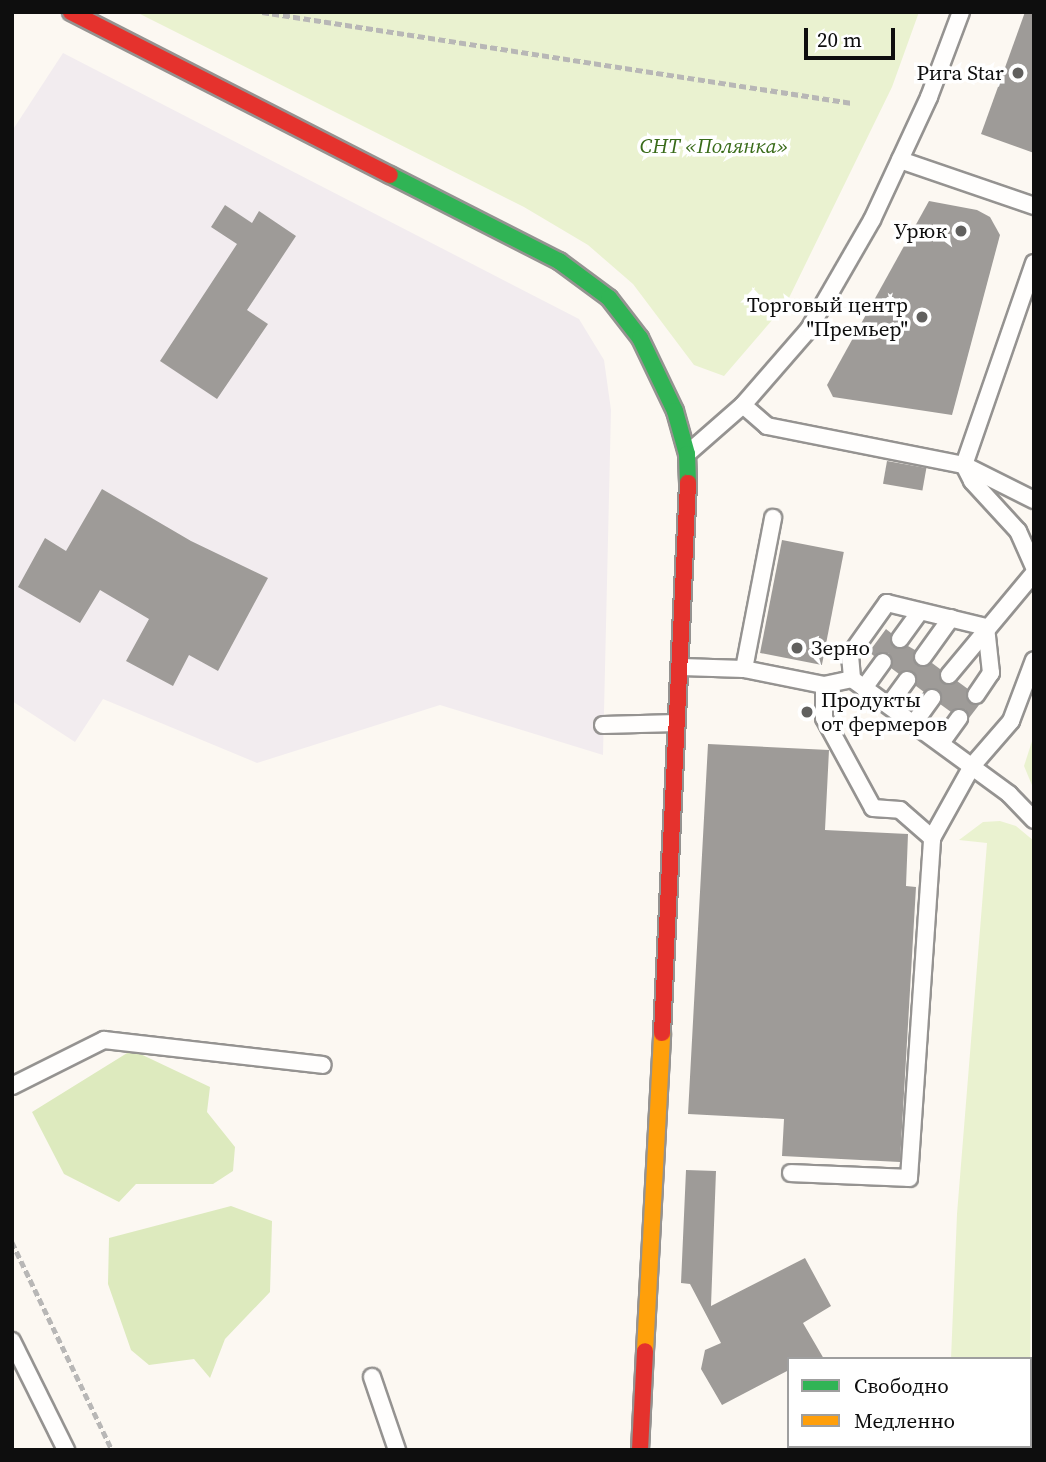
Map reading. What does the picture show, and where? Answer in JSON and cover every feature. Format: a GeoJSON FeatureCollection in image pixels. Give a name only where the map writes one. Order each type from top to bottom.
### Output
{"type":"FeatureCollection","features":[{"type":"Feature","properties":{"kind":"street"},"geometry":{"type":"LineString","coordinates":[[71,12],[559,261],[609,298],[640,338],[660,373],[687,454],[682,667],[640,1450]]}},
{"type":"Feature","properties":{"kind":"lane"},"geometry":{"type":"LineString","coordinates":[[687,454],[743,405],[809,329],[872,220],[900,160],[961,12]]}},
{"type":"Feature","properties":{"kind":"lane"},"geometry":{"type":"LineString","coordinates":[[900,160],[1034,206]]}},
{"type":"Feature","properties":{"kind":"lane"},"geometry":{"type":"LineString","coordinates":[[1034,263],[964,465],[972,481],[1018,531],[1034,567]]}},
{"type":"Feature","properties":{"kind":"lane"},"geometry":{"type":"LineString","coordinates":[[743,405],[767,426],[964,465],[1034,500]]}},
{"type":"Feature","properties":{"kind":"lane"},"geometry":{"type":"LineString","coordinates":[[744,669],[773,518]]}},
{"type":"Feature","properties":{"kind":"lane"},"geometry":{"type":"LineString","coordinates":[[949,675],[986,627],[1034,573]]}},
{"type":"Feature","properties":{"kind":"lane"},"geometry":{"type":"LineString","coordinates":[[986,627],[887,603],[850,655],[858,683],[972,766],[1034,820]]}},
{"type":"Feature","properties":{"kind":"lane"},"geometry":{"type":"LineString","coordinates":[[900,639],[920,611]]}},
{"type":"Feature","properties":{"kind":"lane"},"geometry":{"type":"LineString","coordinates":[[923,657],[951,618]]}},
{"type":"Feature","properties":{"kind":"lane"},"geometry":{"type":"LineString","coordinates":[[976,695],[991,673],[986,627]]}},
{"type":"Feature","properties":{"kind":"lane"},"geometry":{"type":"LineString","coordinates":[[791,1173],[909,1178],[932,838],[972,766],[1011,721],[1034,660]]}},
{"type":"Feature","properties":{"kind":"lane"},"geometry":{"type":"LineString","coordinates":[[682,667],[744,669],[824,685],[858,683],[883,662]]}},
{"type":"Feature","properties":{"kind":"lane"},"geometry":{"type":"LineString","coordinates":[[889,705],[907,680]]}},
{"type":"Feature","properties":{"kind":"lane"},"geometry":{"type":"LineString","coordinates":[[824,685],[824,718],[873,808],[900,810],[932,838]]}},
{"type":"Feature","properties":{"kind":"lane"},"geometry":{"type":"LineString","coordinates":[[914,723],[932,698]]}},
{"type":"Feature","properties":{"kind":"lane"},"geometry":{"type":"LineString","coordinates":[[941,743],[959,718]]}},
{"type":"Feature","properties":{"kind":"lane"},"geometry":{"type":"LineString","coordinates":[[603,725],[677,723]]}},
{"type":"Feature","properties":{"kind":"lane"},"geometry":{"type":"LineString","coordinates":[[12,1086],[104,1040],[323,1065]]}},
{"type":"Feature","properties":{"kind":"lane"},"geometry":{"type":"LineString","coordinates":[[12,1340],[66,1450]]}},
{"type":"Feature","properties":{"kind":"lane"},"geometry":{"type":"LineString","coordinates":[[372,1377],[397,1450]]}},
{"type":"Feature","properties":{"kind":"path"},"geometry":{"type":"LineString","coordinates":[[262,12],[852,103]]}},
{"type":"Feature","properties":{"kind":"path"},"geometry":{"type":"LineString","coordinates":[[12,1242],[112,1450]]}},
{"type":"Feature","properties":{"kind":"shaded area"},"geometry":{"type":"Polygon","coordinates":[[[63,53],[579,319],[604,360],[611,410],[603,755],[440,705],[257,763],[103,699],[75,742],[12,701],[12,131],[63,53]]]}},
{"type":"Feature","properties":{"kind":"green space","name":"СНТ «Полянка»"},"geometry":{"type":"Polygon","coordinates":[[[136,12],[919,12],[892,87],[786,304],[724,376],[694,365],[633,284],[588,245],[524,207],[136,12]]]}},
{"type":"Feature","properties":{"kind":"green space"},"geometry":{"type":"Polygon","coordinates":[[[1034,735],[1034,790],[1024,766],[1034,735]]]}},
{"type":"Feature","properties":{"kind":"green space"},"geometry":{"type":"Polygon","coordinates":[[[1000,821],[1016,826],[1034,841],[1030,1357],[951,1357],[957,1214],[987,843],[959,840],[983,822],[1000,821]]]}},
{"type":"Feature","properties":{"kind":"green space"},"geometry":{"type":"Polygon","coordinates":[[[132,1050],[210,1087],[207,1112],[235,1147],[233,1171],[213,1184],[136,1184],[119,1202],[64,1174],[32,1112],[132,1050]]]}},
{"type":"Feature","properties":{"kind":"green space"},"geometry":{"type":"Polygon","coordinates":[[[231,1206],[272,1221],[270,1292],[225,1339],[210,1378],[194,1359],[149,1365],[131,1350],[108,1284],[109,1238],[231,1206]]]}},
{"type":"Feature","properties":{"kind":"green space"},"geometry":{"type":"Polygon","coordinates":[[[947,1448],[988,1448],[947,1450],[947,1448]]]}},
{"type":"Feature","properties":{"kind":"building","name":"Рига Star"},"geometry":{"type":"Polygon","coordinates":[[[1025,12],[1034,12],[1034,153],[981,134],[1025,12]]]}},
{"type":"Feature","properties":{"kind":"building","name":"Торговый центр \"Премьер\""},"geometry":{"type":"Polygon","coordinates":[[[929,201],[977,210],[990,217],[1000,235],[952,415],[833,397],[827,385],[929,201]]]}},
{"type":"Feature","properties":{"kind":"building"},"geometry":{"type":"Polygon","coordinates":[[[225,205],[252,223],[259,211],[296,236],[247,310],[268,324],[217,399],[160,361],[237,244],[211,227],[225,205]]]}},
{"type":"Feature","properties":{"kind":"building"},"geometry":{"type":"Polygon","coordinates":[[[887,461],[926,468],[922,491],[883,484],[887,461]]]}},
{"type":"Feature","properties":{"kind":"building"},"geometry":{"type":"Polygon","coordinates":[[[102,489],[191,541],[268,578],[218,671],[189,655],[173,686],[126,661],[149,619],[100,590],[80,623],[18,587],[45,538],[66,551],[102,489]]]}},
{"type":"Feature","properties":{"kind":"building"},"geometry":{"type":"Polygon","coordinates":[[[782,540],[844,552],[822,665],[760,653],[782,540]]]}},
{"type":"Feature","properties":{"kind":"building"},"geometry":{"type":"Polygon","coordinates":[[[886,629],[891,633],[893,647],[908,646],[915,650],[917,666],[932,663],[940,669],[943,683],[957,681],[968,689],[967,700],[979,705],[969,718],[965,709],[951,712],[940,704],[938,689],[924,692],[916,686],[913,671],[899,674],[891,668],[889,653],[874,656],[869,652],[886,629]]]}},
{"type":"Feature","properties":{"kind":"building"},"geometry":{"type":"Polygon","coordinates":[[[708,744],[829,750],[825,830],[908,834],[906,886],[916,887],[900,1162],[782,1156],[784,1119],[688,1114],[708,744]]]}},
{"type":"Feature","properties":{"kind":"building"},"geometry":{"type":"Polygon","coordinates":[[[686,1170],[716,1171],[711,1306],[805,1258],[831,1306],[803,1323],[823,1357],[787,1357],[787,1371],[722,1405],[701,1369],[705,1350],[721,1343],[690,1284],[681,1283],[686,1170]]]}},
{"type":"Feature","properties":{"kind":"traffic: fast"},"geometry":{"type":"LineString","coordinates":[[390,175],[559,261],[609,298],[640,338],[675,411],[687,454],[688,483]]}},
{"type":"Feature","properties":{"kind":"traffic: slow"},"geometry":{"type":"LineString","coordinates":[[645,1351],[662,1033]]}},
{"type":"Feature","properties":{"kind":"traffic: jam"},"geometry":{"type":"LineString","coordinates":[[71,12],[390,175]]}},
{"type":"Feature","properties":{"kind":"traffic: jam"},"geometry":{"type":"LineString","coordinates":[[662,1033],[688,483]]}},
{"type":"Feature","properties":{"kind":"traffic: jam"},"geometry":{"type":"LineString","coordinates":[[640,1450],[645,1351]]}},
{"type":"Feature","properties":{"kind":"place","name":"Рига Star"},"geometry":{"type":"Point","coordinates":[1018,73]}},
{"type":"Feature","properties":{"kind":"place","name":"Урюк"},"geometry":{"type":"Point","coordinates":[961,231]}},
{"type":"Feature","properties":{"kind":"place","name":"Торговый центр \"Премьер\""},"geometry":{"type":"Point","coordinates":[922,317]}},
{"type":"Feature","properties":{"kind":"place","name":"Зерно"},"geometry":{"type":"Point","coordinates":[797,648]}},
{"type":"Feature","properties":{"kind":"place","name":"Продукты от фермеров"},"geometry":{"type":"Point","coordinates":[807,712]}}]}
